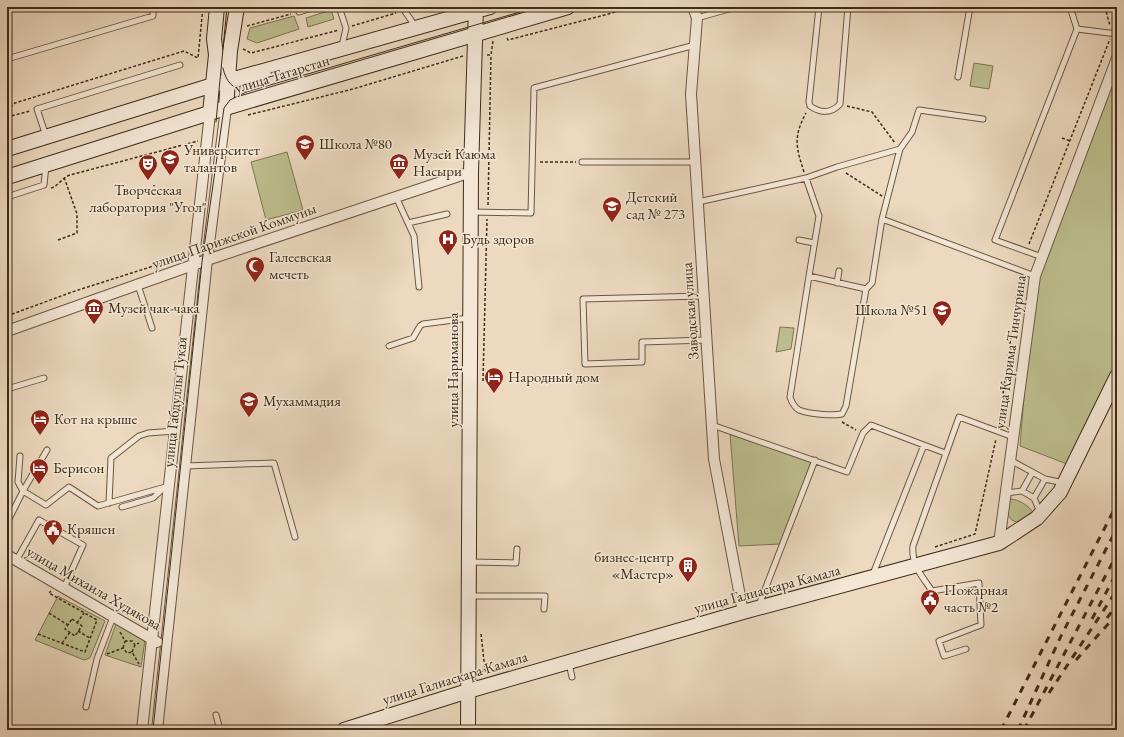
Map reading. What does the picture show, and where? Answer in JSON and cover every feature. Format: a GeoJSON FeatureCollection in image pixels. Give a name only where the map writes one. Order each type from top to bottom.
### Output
{"type":"FeatureCollection","features":[{"type":"Feature","properties":{"kind":"main road","name":"улица Габдуллы Тукая"},"geometry":{"type":"LineString","coordinates":[[210,113],[216,55],[214,39],[217,7]]}},
{"type":"Feature","properties":{"kind":"main road","name":"улица Габдуллы Тукая"},"geometry":{"type":"LineString","coordinates":[[226,108],[237,7]]}},
{"type":"Feature","properties":{"kind":"main road","name":"улица Татарстан"},"geometry":{"type":"LineString","coordinates":[[7,177],[226,108],[568,7]]}},
{"type":"Feature","properties":{"kind":"main road","name":"улица Татарстан"},"geometry":{"type":"LineString","coordinates":[[7,149],[213,85],[417,28],[476,9],[493,9]]}},
{"type":"Feature","properties":{"kind":"main road","name":"улица Нариманова"},"geometry":{"type":"LineString","coordinates":[[468,730],[471,212],[469,55],[476,34],[476,9]]}},
{"type":"Feature","properties":{"kind":"main road","name":"улица Галиаскара Камала"},"geometry":{"type":"LineString","coordinates":[[344,730],[370,726],[468,691],[752,608],[999,543],[1038,518],[1060,492],[1117,376]]}},
{"type":"Feature","properties":{"kind":"street","name":"Заводская улица"},"geometry":{"type":"LineString","coordinates":[[693,7],[697,18],[691,94],[714,459],[752,608]]}},
{"type":"Feature","properties":{"kind":"street","name":"улица Карима Тинчурина"},"geometry":{"type":"LineString","coordinates":[[999,543],[1035,276],[1117,58]]}},
{"type":"Feature","properties":{"kind":"street","name":"улица Габдуллы Тукая"},"geometry":{"type":"LineString","coordinates":[[157,730],[207,260],[226,108]]}},
{"type":"Feature","properties":{"kind":"street","name":"улица Габдуллы Тукая"},"geometry":{"type":"LineString","coordinates":[[142,730],[153,641],[167,486],[175,431],[210,113]]}},
{"type":"Feature","properties":{"kind":"street","name":"улица Парижской Коммуны"},"geometry":{"type":"LineString","coordinates":[[7,330],[207,260],[471,172]]}},
{"type":"Feature","properties":{"kind":"street","name":"улица Михаила Худякова"},"geometry":{"type":"LineString","coordinates":[[7,555],[153,641],[166,644]]}},
{"type":"Feature","properties":{"kind":"lane"},"geometry":{"type":"LineString","coordinates":[[7,59],[152,16],[153,7]]}},
{"type":"Feature","properties":{"kind":"lane"},"geometry":{"type":"LineString","coordinates":[[298,9],[314,7]]}},
{"type":"Feature","properties":{"kind":"lane"},"geometry":{"type":"LineString","coordinates":[[339,7],[346,28],[341,49]]}},
{"type":"Feature","properties":{"kind":"lane"},"geometry":{"type":"LineString","coordinates":[[697,18],[736,7]]}},
{"type":"Feature","properties":{"kind":"lane"},"geometry":{"type":"LineString","coordinates":[[819,7],[810,106],[817,111],[836,109],[840,104],[848,7]]}},
{"type":"Feature","properties":{"kind":"lane"},"geometry":{"type":"LineString","coordinates":[[958,77],[970,7]]}},
{"type":"Feature","properties":{"kind":"lane"},"geometry":{"type":"LineString","coordinates":[[1042,257],[995,240],[1076,29],[1070,7]]}},
{"type":"Feature","properties":{"kind":"lane"},"geometry":{"type":"LineString","coordinates":[[403,9],[417,28]]}},
{"type":"Feature","properties":{"kind":"lane"},"geometry":{"type":"LineString","coordinates":[[1076,29],[1117,34]]}},
{"type":"Feature","properties":{"kind":"lane"},"geometry":{"type":"LineString","coordinates":[[471,212],[531,213],[534,88],[695,45]]}},
{"type":"Feature","properties":{"kind":"lane"},"geometry":{"type":"LineString","coordinates":[[47,137],[37,109],[180,65]]}},
{"type":"Feature","properties":{"kind":"lane"},"geometry":{"type":"LineString","coordinates":[[806,178],[819,216],[790,397],[792,404],[799,410],[834,416],[842,414],[846,406],[866,289],[872,283],[886,199],[900,149],[912,132],[920,110],[983,119]]}},
{"type":"Feature","properties":{"kind":"lane"},"geometry":{"type":"LineString","coordinates":[[698,202],[806,178],[837,167],[900,149]]}},
{"type":"Feature","properties":{"kind":"lane"},"geometry":{"type":"LineString","coordinates":[[582,162],[696,162]]}},
{"type":"Feature","properties":{"kind":"lane"},"geometry":{"type":"LineString","coordinates":[[7,197],[44,185],[46,164]]}},
{"type":"Feature","properties":{"kind":"lane"},"geometry":{"type":"LineString","coordinates":[[396,197],[414,236],[419,287]]}},
{"type":"Feature","properties":{"kind":"lane"},"geometry":{"type":"LineString","coordinates":[[408,223],[446,214]]}},
{"type":"Feature","properties":{"kind":"lane"},"geometry":{"type":"LineString","coordinates":[[882,219],[1035,276]]}},
{"type":"Feature","properties":{"kind":"lane"},"geometry":{"type":"LineString","coordinates":[[799,240],[814,243]]}},
{"type":"Feature","properties":{"kind":"lane"},"geometry":{"type":"LineString","coordinates":[[837,283],[839,271]]}},
{"type":"Feature","properties":{"kind":"lane"},"geometry":{"type":"LineString","coordinates":[[809,276],[866,289]]}},
{"type":"Feature","properties":{"kind":"lane"},"geometry":{"type":"LineString","coordinates":[[138,285],[152,328]]}},
{"type":"Feature","properties":{"kind":"lane"},"geometry":{"type":"LineString","coordinates":[[704,296],[583,298],[585,364],[642,362],[642,342],[706,340]]}},
{"type":"Feature","properties":{"kind":"lane"},"geometry":{"type":"LineString","coordinates":[[389,346],[413,338],[420,326],[423,324],[470,318]]}},
{"type":"Feature","properties":{"kind":"lane"},"geometry":{"type":"LineString","coordinates":[[7,389],[44,378]]}},
{"type":"Feature","properties":{"kind":"lane"},"geometry":{"type":"LineString","coordinates":[[966,649],[944,656],[939,641],[981,625],[978,583],[932,591],[915,566],[912,555],[913,546],[959,417],[1013,437]]}},
{"type":"Feature","properties":{"kind":"lane"},"geometry":{"type":"LineString","coordinates":[[712,425],[848,472],[863,433],[871,425],[945,453]]}},
{"type":"Feature","properties":{"kind":"lane"},"geometry":{"type":"LineString","coordinates":[[109,503],[110,458],[139,436],[148,433],[175,431]]}},
{"type":"Feature","properties":{"kind":"lane"},"geometry":{"type":"LineString","coordinates":[[872,577],[924,445]]}},
{"type":"Feature","properties":{"kind":"lane"},"geometry":{"type":"LineString","coordinates":[[7,523],[22,491],[47,450]]}},
{"type":"Feature","properties":{"kind":"lane"},"geometry":{"type":"LineString","coordinates":[[20,456],[18,482],[22,491],[46,505],[69,488],[98,506],[167,486]]}},
{"type":"Feature","properties":{"kind":"lane"},"geometry":{"type":"LineString","coordinates":[[752,608],[815,460]]}},
{"type":"Feature","properties":{"kind":"lane"},"geometry":{"type":"LineString","coordinates":[[1010,460],[1045,479],[1065,483]]}},
{"type":"Feature","properties":{"kind":"lane"},"geometry":{"type":"LineString","coordinates":[[185,466],[274,463],[294,536]]}},
{"type":"Feature","properties":{"kind":"lane"},"geometry":{"type":"LineString","coordinates":[[1022,491],[1032,473]]}},
{"type":"Feature","properties":{"kind":"lane"},"geometry":{"type":"LineString","coordinates":[[1034,498],[1045,479]]}},
{"type":"Feature","properties":{"kind":"lane"},"geometry":{"type":"LineString","coordinates":[[122,508],[153,498],[167,486]]}},
{"type":"Feature","properties":{"kind":"lane"},"geometry":{"type":"LineString","coordinates":[[1006,493],[1022,491],[1034,498],[1041,514]]}},
{"type":"Feature","properties":{"kind":"lane"},"geometry":{"type":"LineString","coordinates":[[16,560],[40,520],[83,545],[59,586]]}},
{"type":"Feature","properties":{"kind":"lane"},"geometry":{"type":"LineString","coordinates":[[469,562],[516,563],[517,549]]}},
{"type":"Feature","properties":{"kind":"lane"},"geometry":{"type":"LineString","coordinates":[[469,596],[545,596],[544,609]]}},
{"type":"Feature","properties":{"kind":"lane"},"geometry":{"type":"LineString","coordinates":[[86,707],[97,660],[113,618]]}},
{"type":"Feature","properties":{"kind":"lane"},"geometry":{"type":"LineString","coordinates":[[568,662],[572,677]]}},
{"type":"Feature","properties":{"kind":"lane"},"geometry":{"type":"LineString","coordinates":[[216,715],[220,730]]}},
{"type":"Feature","properties":{"kind":"lane"},"geometry":{"type":"LineString","coordinates":[[107,730],[112,730]]}},
{"type":"Feature","properties":{"kind":"path"},"geometry":{"type":"LineString","coordinates":[[7,111],[15,103],[184,51],[198,58],[203,7]]}},
{"type":"Feature","properties":{"kind":"path"},"geometry":{"type":"LineString","coordinates":[[242,48],[251,53],[346,28],[403,9],[416,7]]}},
{"type":"Feature","properties":{"kind":"path"},"geometry":{"type":"LineString","coordinates":[[493,9],[509,7]]}},
{"type":"Feature","properties":{"kind":"path"},"geometry":{"type":"LineString","coordinates":[[506,36],[508,40],[635,7]]}},
{"type":"Feature","properties":{"kind":"path"},"geometry":{"type":"LineString","coordinates":[[244,26],[298,9]]}},
{"type":"Feature","properties":{"kind":"path"},"geometry":{"type":"LineString","coordinates":[[482,387],[491,55],[493,38]]}},
{"type":"Feature","properties":{"kind":"path"},"geometry":{"type":"LineString","coordinates":[[248,115],[353,89],[469,55],[491,55]]}},
{"type":"Feature","properties":{"kind":"path"},"geometry":{"type":"LineString","coordinates":[[463,63],[469,55]]}},
{"type":"Feature","properties":{"kind":"path"},"geometry":{"type":"LineString","coordinates":[[323,96],[324,100]]}},
{"type":"Feature","properties":{"kind":"path"},"geometry":{"type":"LineString","coordinates":[[840,104],[872,112],[900,149]]}},
{"type":"Feature","properties":{"kind":"path"},"geometry":{"type":"LineString","coordinates":[[806,178],[796,149],[796,135],[810,106]]}},
{"type":"Feature","properties":{"kind":"path"},"geometry":{"type":"LineString","coordinates":[[7,117],[37,109]]}},
{"type":"Feature","properties":{"kind":"path"},"geometry":{"type":"LineString","coordinates":[[1062,138],[1070,141]]}},
{"type":"Feature","properties":{"kind":"path"},"geometry":{"type":"LineString","coordinates":[[48,189],[55,187],[64,178],[201,141]]}},
{"type":"Feature","properties":{"kind":"path"},"geometry":{"type":"LineString","coordinates":[[532,162],[582,162]]}},
{"type":"Feature","properties":{"kind":"path"},"geometry":{"type":"LineString","coordinates":[[837,167],[886,199]]}},
{"type":"Feature","properties":{"kind":"path"},"geometry":{"type":"LineString","coordinates":[[58,240],[77,234],[77,214],[64,178]]}},
{"type":"Feature","properties":{"kind":"path"},"geometry":{"type":"LineString","coordinates":[[148,192],[154,190],[154,185]]}},
{"type":"Feature","properties":{"kind":"path"},"geometry":{"type":"LineString","coordinates":[[7,316],[72,292],[189,255]]}},
{"type":"Feature","properties":{"kind":"path"},"geometry":{"type":"LineString","coordinates":[[834,416],[847,426],[863,433]]}},
{"type":"Feature","properties":{"kind":"path"},"geometry":{"type":"LineString","coordinates":[[38,634],[85,652],[97,620],[49,593],[59,586]]}},
{"type":"Feature","properties":{"kind":"path"},"geometry":{"type":"LineString","coordinates":[[50,613],[68,625]]}},
{"type":"Feature","properties":{"kind":"path"},"geometry":{"type":"LineString","coordinates":[[77,622],[84,613]]}},
{"type":"Feature","properties":{"kind":"path"},"geometry":{"type":"LineString","coordinates":[[72,619],[82,626],[75,636],[65,629],[68,625],[72,619]]}},
{"type":"Feature","properties":{"kind":"path"},"geometry":{"type":"LineString","coordinates":[[78,631],[90,639]]}},
{"type":"Feature","properties":{"kind":"path"},"geometry":{"type":"LineString","coordinates":[[62,643],[70,632]]}},
{"type":"Feature","properties":{"kind":"path"},"geometry":{"type":"LineString","coordinates":[[481,633],[485,670]]}},
{"type":"Feature","properties":{"kind":"path"},"geometry":{"type":"LineString","coordinates":[[123,648],[125,641]]}},
{"type":"Feature","properties":{"kind":"path"},"geometry":{"type":"LineString","coordinates":[[132,652],[135,645],[140,642]]}},
{"type":"Feature","properties":{"kind":"path"},"geometry":{"type":"LineString","coordinates":[[123,648],[127,653],[132,652]]}},
{"type":"Feature","properties":{"kind":"path"},"geometry":{"type":"LineString","coordinates":[[105,655],[123,648]]}},
{"type":"Feature","properties":{"kind":"path"},"geometry":{"type":"LineString","coordinates":[[132,652],[142,667]]}},
{"type":"Feature","properties":{"kind":"green space"},"geometry":{"type":"Polygon","coordinates":[[[331,10],[334,19],[308,27],[306,18],[331,10]]]}},
{"type":"Feature","properties":{"kind":"green space"},"geometry":{"type":"Polygon","coordinates":[[[294,16],[299,29],[257,43],[247,39],[250,28],[294,16]]]}},
{"type":"Feature","properties":{"kind":"green space"},"geometry":{"type":"Polygon","coordinates":[[[974,63],[993,66],[989,89],[970,86],[974,63]]]}},
{"type":"Feature","properties":{"kind":"green space"},"geometry":{"type":"Polygon","coordinates":[[[1117,72],[1117,365],[1067,464],[1020,446],[1032,297],[1117,72]]]}},
{"type":"Feature","properties":{"kind":"green space"},"geometry":{"type":"Polygon","coordinates":[[[287,152],[303,210],[266,220],[251,162],[287,152]]]}},
{"type":"Feature","properties":{"kind":"green space"},"geometry":{"type":"Polygon","coordinates":[[[780,327],[794,328],[791,349],[776,352],[780,327]]]}},
{"type":"Feature","properties":{"kind":"green space"},"geometry":{"type":"Polygon","coordinates":[[[730,434],[811,462],[781,544],[739,546],[730,434]]]}},
{"type":"Feature","properties":{"kind":"green space"},"geometry":{"type":"Polygon","coordinates":[[[1010,499],[1023,503],[1033,513],[1018,523],[1012,520],[1007,514],[1010,499]]]}},
{"type":"Feature","properties":{"kind":"green space"},"geometry":{"type":"Polygon","coordinates":[[[58,596],[105,621],[90,658],[84,660],[35,640],[58,596]]]}},
{"type":"Feature","properties":{"kind":"green space"},"geometry":{"type":"Polygon","coordinates":[[[116,624],[145,640],[141,667],[105,655],[116,624]]]}},
{"type":"Feature","properties":{"kind":"tram line"},"geometry":{"type":"LineString","coordinates":[[216,122],[227,7]]}},
{"type":"Feature","properties":{"kind":"tram line"},"geometry":{"type":"LineString","coordinates":[[153,730],[202,262],[224,108],[230,100],[246,92],[537,7]]}},
{"type":"Feature","properties":{"kind":"tram line"},"geometry":{"type":"LineString","coordinates":[[223,68],[230,84],[237,89],[246,92]]}},
{"type":"Feature","properties":{"kind":"railway"},"geometry":{"type":"LineString","coordinates":[[1001,730],[1117,504]]}},
{"type":"Feature","properties":{"kind":"railway"},"geometry":{"type":"LineString","coordinates":[[1018,730],[1061,636],[1117,528]]}},
{"type":"Feature","properties":{"kind":"railway"},"geometry":{"type":"LineString","coordinates":[[1024,730],[1117,554]]}},
{"type":"Feature","properties":{"kind":"railway"},"geometry":{"type":"LineString","coordinates":[[1092,619],[1117,572]]}},
{"type":"Feature","properties":{"kind":"railway"},"geometry":{"type":"LineString","coordinates":[[1049,693],[1117,590]]}},
{"type":"Feature","properties":{"kind":"railway"},"geometry":{"type":"LineString","coordinates":[[1107,618],[1117,605]]}},
{"type":"Feature","properties":{"kind":"railway"},"geometry":{"type":"LineString","coordinates":[[1076,660],[1117,614]]}},
{"type":"Feature","properties":{"kind":"place","name":"Школа №80"},"geometry":{"type":"Point","coordinates":[305,161]}},
{"type":"Feature","properties":{"kind":"place","name":"Университет талантов"},"geometry":{"type":"Point","coordinates":[170,176]}},
{"type":"Feature","properties":{"kind":"place","name":"Музей Каюма Насыри"},"geometry":{"type":"Point","coordinates":[399,180]}},
{"type":"Feature","properties":{"kind":"place","name":"Творческая лаборатория \"Угол\""},"geometry":{"type":"Point","coordinates":[148,181]}},
{"type":"Feature","properties":{"kind":"place","name":"Детский сад № 273"},"geometry":{"type":"Point","coordinates":[612,223]}},
{"type":"Feature","properties":{"kind":"place","name":"Будь здоров"},"geometry":{"type":"Point","coordinates":[448,256]}},
{"type":"Feature","properties":{"kind":"place","name":"Галеевская мечеть"},"geometry":{"type":"Point","coordinates":[255,283]}},
{"type":"Feature","properties":{"kind":"place","name":"Музей чак-чака"},"geometry":{"type":"Point","coordinates":[94,325]}},
{"type":"Feature","properties":{"kind":"place","name":"Школа №51"},"geometry":{"type":"Point","coordinates":[942,327]}},
{"type":"Feature","properties":{"kind":"place","name":"Народный дом"},"geometry":{"type":"Point","coordinates":[494,394]}},
{"type":"Feature","properties":{"kind":"place","name":"Мухаммадия"},"geometry":{"type":"Point","coordinates":[249,418]}},
{"type":"Feature","properties":{"kind":"place","name":"Кот на крыше"},"geometry":{"type":"Point","coordinates":[40,436]}},
{"type":"Feature","properties":{"kind":"place","name":"Берисон"},"geometry":{"type":"Point","coordinates":[39,485]}},
{"type":"Feature","properties":{"kind":"place","name":"Кряшен"},"geometry":{"type":"Point","coordinates":[53,546]}},
{"type":"Feature","properties":{"kind":"place","name":"бизнес-центр «Мастер»"},"geometry":{"type":"Point","coordinates":[688,583]}},
{"type":"Feature","properties":{"kind":"place","name":"Пожарная часть №2"},"geometry":{"type":"Point","coordinates":[930,616]}}]}
